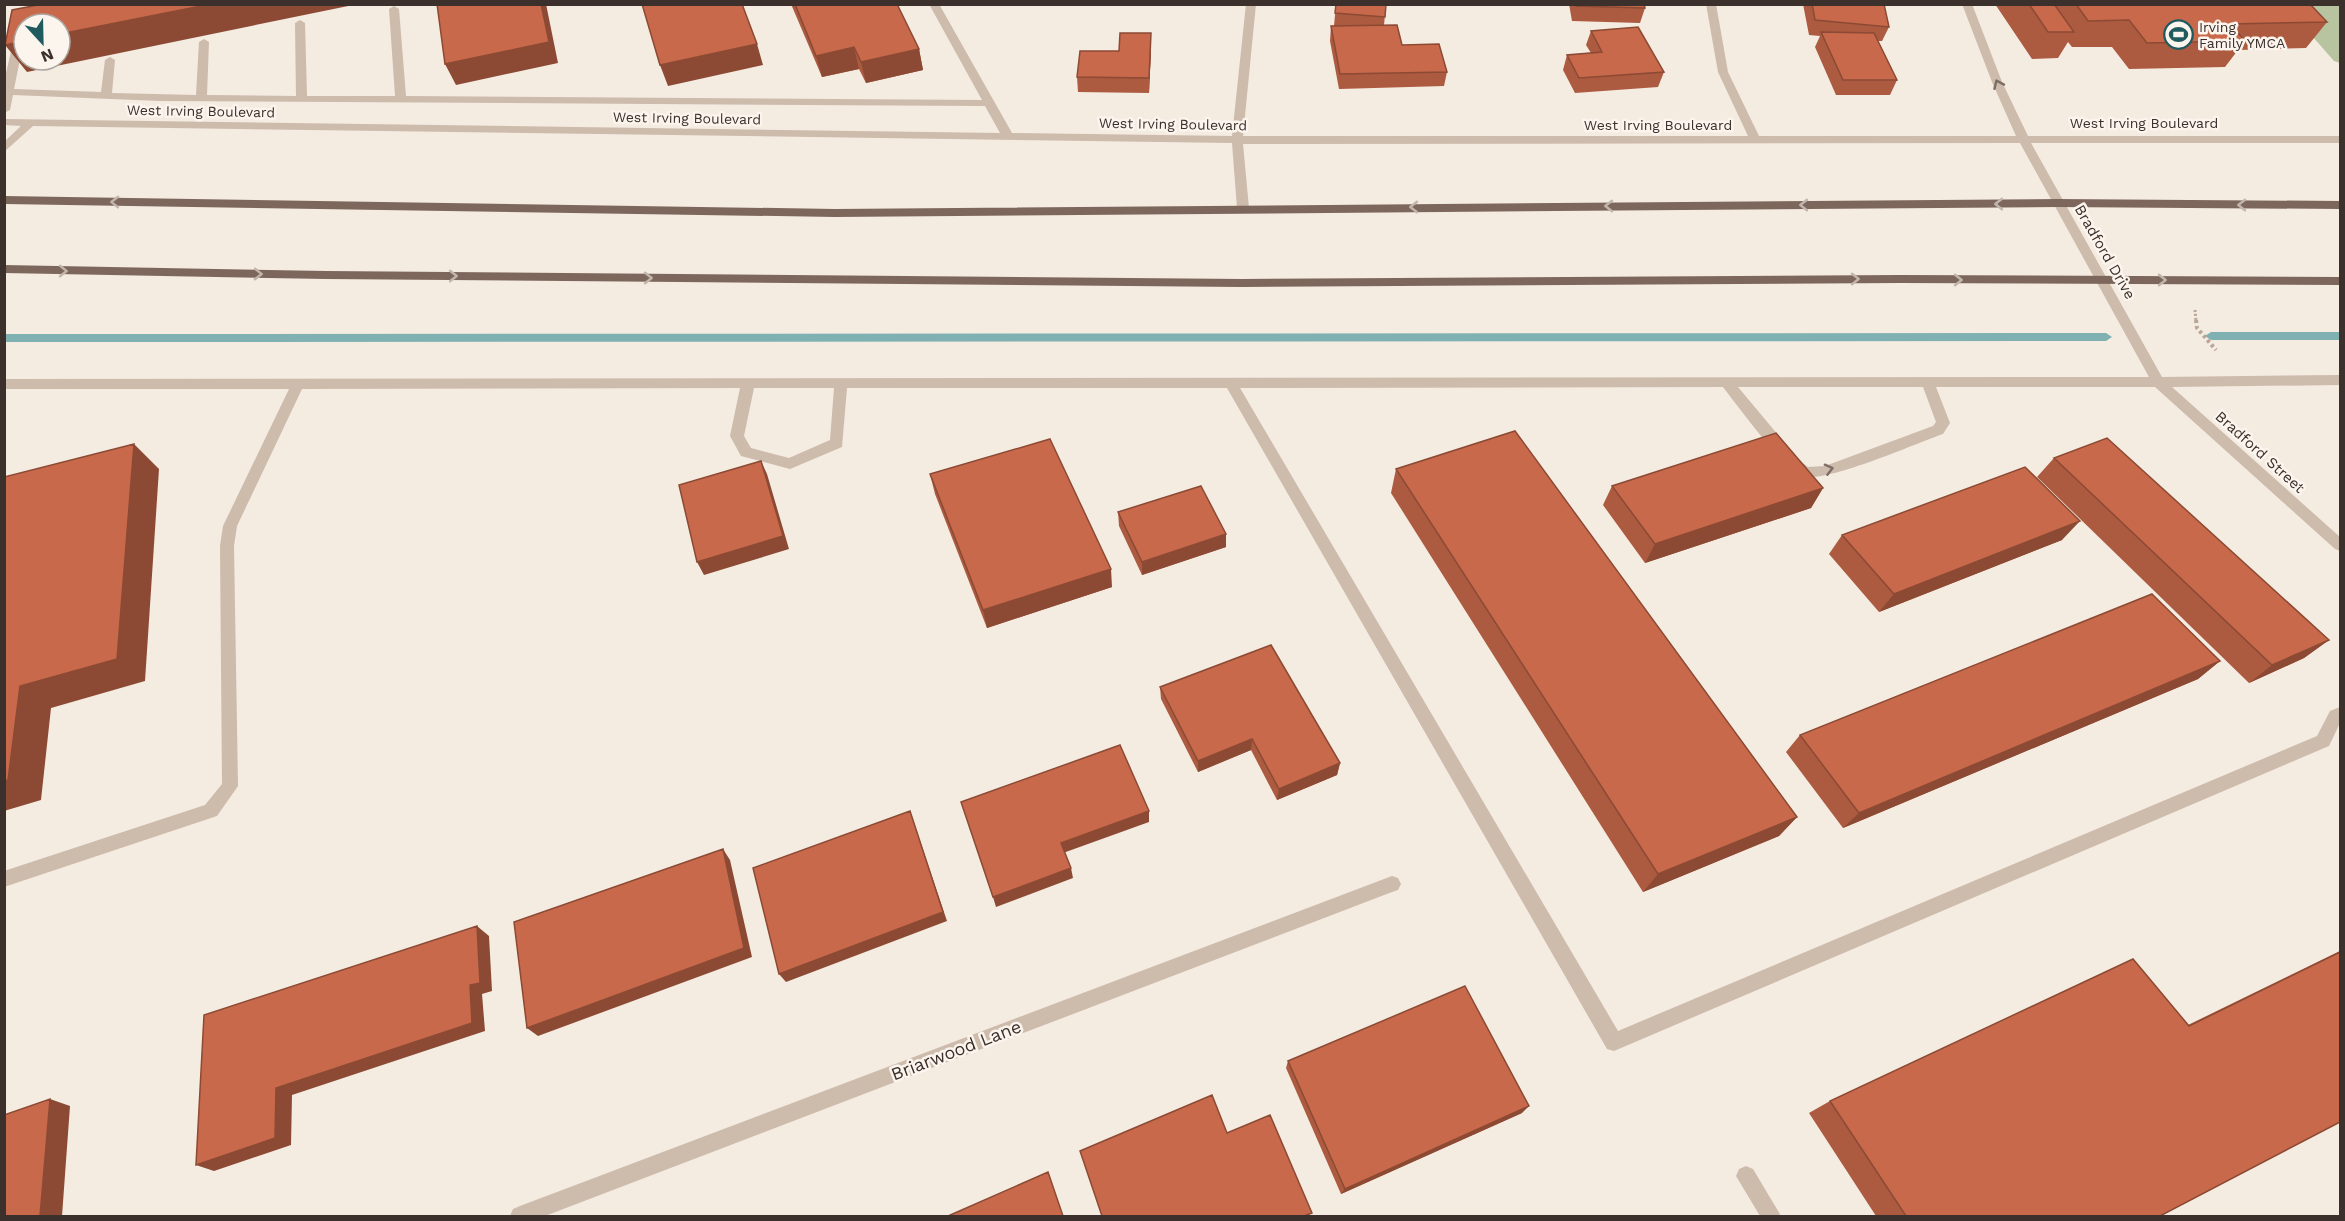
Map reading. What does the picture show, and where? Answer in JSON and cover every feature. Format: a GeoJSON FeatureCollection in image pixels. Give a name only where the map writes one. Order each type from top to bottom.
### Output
{"type":"FeatureCollection","features":[{"type":"Feature","properties":{"kind":"main road"},"geometry":{"type":"LineString","coordinates":[[4,200],[835,213],[1243,208],[2340,205]]}},
{"type":"Feature","properties":{"kind":"main road"},"geometry":{"type":"LineString","coordinates":[[4,269],[338,275],[1230,283],[2340,281]]}},
{"type":"Feature","properties":{"kind":"street"},"geometry":{"type":"LineString","coordinates":[[934,4],[1008,137]]}},
{"type":"Feature","properties":{"kind":"street"},"geometry":{"type":"LineString","coordinates":[[1243,208],[1237,140],[1251,4]]}},
{"type":"Feature","properties":{"kind":"street"},"geometry":{"type":"LineString","coordinates":[[1711,4],[1722,72],[1755,140]]}},
{"type":"Feature","properties":{"kind":"street","name":"Bradford Drive"},"geometry":{"type":"LineString","coordinates":[[1967,4],[1997,82],[2023,138],[2158,382]]}},
{"type":"Feature","properties":{"kind":"street"},"geometry":{"type":"LineString","coordinates":[[394,9],[401,99]]}},
{"type":"Feature","properties":{"kind":"street"},"geometry":{"type":"LineString","coordinates":[[300,23],[302,99]]}},
{"type":"Feature","properties":{"kind":"street"},"geometry":{"type":"LineString","coordinates":[[201,98],[204,42]]}},
{"type":"Feature","properties":{"kind":"street"},"geometry":{"type":"LineString","coordinates":[[106,96],[110,60]]}},
{"type":"Feature","properties":{"kind":"street"},"geometry":{"type":"LineString","coordinates":[[4,110],[12,72]]}},
{"type":"Feature","properties":{"kind":"street"},"geometry":{"type":"LineString","coordinates":[[8,92],[201,98],[989,103]]}},
{"type":"Feature","properties":{"kind":"street","name":"West Irving Boulevard"},"geometry":{"type":"LineString","coordinates":[[4,122],[1237,140],[2340,139]]}},
{"type":"Feature","properties":{"kind":"street"},"geometry":{"type":"LineString","coordinates":[[4,149],[29,124]]}},
{"type":"Feature","properties":{"kind":"street"},"geometry":{"type":"LineString","coordinates":[[4,384],[1928,383],[2340,380]]}},
{"type":"Feature","properties":{"kind":"street","name":"Bradford Street"},"geometry":{"type":"LineString","coordinates":[[2158,382],[2340,546]]}},
{"type":"Feature","properties":{"kind":"street"},"geometry":{"type":"LineString","coordinates":[[748,383],[737,436],[746,452],[790,464],[837,443],[841,383]]}},
{"type":"Feature","properties":{"kind":"street"},"geometry":{"type":"LineString","coordinates":[[1231,383],[1614,1042],[2323,741],[2336,716],[2340,714]]}},
{"type":"Feature","properties":{"kind":"street"},"geometry":{"type":"LineString","coordinates":[[1727,383],[1794,464],[1806,472],[1826,471],[1938,430],[1943,423],[1928,383]]}},
{"type":"Feature","properties":{"kind":"street"},"geometry":{"type":"LineString","coordinates":[[4,879],[211,811],[230,786],[227,546],[230,526],[298,384]]}},
{"type":"Feature","properties":{"kind":"street","name":"Briarwood Lane"},"geometry":{"type":"LineString","coordinates":[[520,1216],[1392,884]]}},
{"type":"Feature","properties":{"kind":"street"},"geometry":{"type":"LineString","coordinates":[[1746,1176],[1771,1216]]}},
{"type":"Feature","properties":{"kind":"path"},"geometry":{"type":"LineString","coordinates":[[2195,305],[2197,328],[2219,354]]}},
{"type":"Feature","properties":{"kind":"green space"},"geometry":{"type":"Polygon","coordinates":[[[2285,5],[2340,5],[2340,63],[2334,61],[2285,5]]]}},
{"type":"Feature","properties":{"kind":"building"},"geometry":{"type":"Polygon","coordinates":[[[43,4],[211,4],[72,32],[72,12],[12,12],[12,44],[5,45],[12,10],[43,4]]]}},
{"type":"Feature","properties":{"kind":"building"},"geometry":{"type":"Polygon","coordinates":[[[437,4],[541,4],[549,42],[445,64],[437,4]]]}},
{"type":"Feature","properties":{"kind":"building"},"geometry":{"type":"Polygon","coordinates":[[[642,4],[742,4],[757,44],[660,65],[642,4]]]}},
{"type":"Feature","properties":{"kind":"building"},"geometry":{"type":"Polygon","coordinates":[[[795,4],[897,4],[919,49],[861,62],[854,47],[816,56],[795,4]]]}},
{"type":"Feature","properties":{"kind":"building"},"geometry":{"type":"Polygon","coordinates":[[[1336,4],[1386,4],[1385,17],[1335,13],[1336,4]]]}},
{"type":"Feature","properties":{"kind":"building"},"geometry":{"type":"Polygon","coordinates":[[[1576,4],[1644,4],[1645,8],[1576,6],[1576,4]]]}},
{"type":"Feature","properties":{"kind":"building"},"geometry":{"type":"Polygon","coordinates":[[[1812,4],[1884,4],[1889,27],[1815,20],[1812,4]]]}},
{"type":"Feature","properties":{"kind":"building"},"geometry":{"type":"Polygon","coordinates":[[[2029,4],[2054,4],[2074,32],[2048,32],[2029,4]]]}},
{"type":"Feature","properties":{"kind":"building"},"geometry":{"type":"Polygon","coordinates":[[[2076,4],[2310,4],[2327,22],[2230,24],[2245,41],[2147,43],[2129,20],[2088,21],[2076,4]]]}},
{"type":"Feature","properties":{"kind":"building"},"geometry":{"type":"Polygon","coordinates":[[[1397,25],[1402,45],[1439,44],[1447,72],[1340,74],[1331,26],[1397,25]]]}},
{"type":"Feature","properties":{"kind":"building"},"geometry":{"type":"Polygon","coordinates":[[[1638,27],[1664,72],[1579,78],[1567,55],[1602,52],[1591,31],[1638,27]]]}},
{"type":"Feature","properties":{"kind":"building"},"geometry":{"type":"Polygon","coordinates":[[[1821,32],[1874,33],[1897,80],[1843,80],[1821,32]]]}},
{"type":"Feature","properties":{"kind":"building"},"geometry":{"type":"Polygon","coordinates":[[[1120,33],[1151,33],[1149,78],[1077,77],[1080,51],[1119,51],[1120,33]]]}},
{"type":"Feature","properties":{"kind":"building"},"geometry":{"type":"Polygon","coordinates":[[[1515,431],[1797,817],[1658,874],[1396,469],[1515,431]]]}},
{"type":"Feature","properties":{"kind":"building"},"geometry":{"type":"Polygon","coordinates":[[[1776,433],[1823,488],[1655,544],[1612,486],[1776,433]]]}},
{"type":"Feature","properties":{"kind":"building"},"geometry":{"type":"Polygon","coordinates":[[[2107,438],[2329,640],[2272,665],[2054,458],[2107,438]]]}},
{"type":"Feature","properties":{"kind":"building"},"geometry":{"type":"Polygon","coordinates":[[[1050,439],[1111,569],[983,610],[930,474],[1050,439]]]}},
{"type":"Feature","properties":{"kind":"building"},"geometry":{"type":"Polygon","coordinates":[[[134,444],[117,659],[20,686],[8,780],[4,781],[4,477],[134,444]]]}},
{"type":"Feature","properties":{"kind":"building"},"geometry":{"type":"Polygon","coordinates":[[[761,461],[783,536],[697,562],[679,485],[761,461]]]}},
{"type":"Feature","properties":{"kind":"building"},"geometry":{"type":"Polygon","coordinates":[[[2025,467],[2080,521],[1894,594],[1842,535],[2025,467]]]}},
{"type":"Feature","properties":{"kind":"building"},"geometry":{"type":"Polygon","coordinates":[[[1201,486],[1226,534],[1142,562],[1118,512],[1201,486]]]}},
{"type":"Feature","properties":{"kind":"building"},"geometry":{"type":"Polygon","coordinates":[[[2152,594],[2220,661],[1859,813],[1800,735],[2152,594]]]}},
{"type":"Feature","properties":{"kind":"building"},"geometry":{"type":"Polygon","coordinates":[[[1271,645],[1340,763],[1279,789],[1252,739],[1198,761],[1160,687],[1271,645]]]}},
{"type":"Feature","properties":{"kind":"building"},"geometry":{"type":"Polygon","coordinates":[[[1120,745],[1149,811],[1061,843],[1071,868],[993,897],[961,802],[1120,745]]]}},
{"type":"Feature","properties":{"kind":"building"},"geometry":{"type":"Polygon","coordinates":[[[910,811],[943,912],[779,974],[753,868],[910,811]]]}},
{"type":"Feature","properties":{"kind":"building"},"geometry":{"type":"Polygon","coordinates":[[[723,849],[744,948],[527,1028],[514,922],[723,849]]]}},
{"type":"Feature","properties":{"kind":"building"},"geometry":{"type":"Polygon","coordinates":[[[477,926],[480,983],[470,985],[472,1023],[276,1088],[275,1138],[196,1165],[204,1015],[477,926]]]}},
{"type":"Feature","properties":{"kind":"building"},"geometry":{"type":"Polygon","coordinates":[[[2340,952],[2340,1122],[2160,1216],[1906,1216],[1830,1101],[2133,959],[2189,1026],[2340,952]]]}},
{"type":"Feature","properties":{"kind":"building"},"geometry":{"type":"Polygon","coordinates":[[[1465,986],[1529,1106],[1345,1189],[1288,1061],[1465,986]]]}},
{"type":"Feature","properties":{"kind":"building"},"geometry":{"type":"Polygon","coordinates":[[[1212,1095],[1227,1133],[1270,1115],[1312,1213],[1304,1216],[1102,1216],[1080,1151],[1212,1095]]]}},
{"type":"Feature","properties":{"kind":"building"},"geometry":{"type":"Polygon","coordinates":[[[50,1099],[40,1216],[4,1216],[4,1115],[50,1099]]]}},
{"type":"Feature","properties":{"kind":"building"},"geometry":{"type":"Polygon","coordinates":[[[1048,1172],[1063,1216],[948,1216],[1048,1172]]]}},
{"type":"Feature","properties":{"kind":"waterway"},"geometry":{"type":"LineString","coordinates":[[2211,336],[2340,336]]}},
{"type":"Feature","properties":{"kind":"waterway"},"geometry":{"type":"LineString","coordinates":[[4,338],[2106,337]]}},
{"type":"Feature","properties":{"kind":"place","name":"Irving Family YMCA"},"geometry":{"type":"Point","coordinates":[2178,35]}}]}
